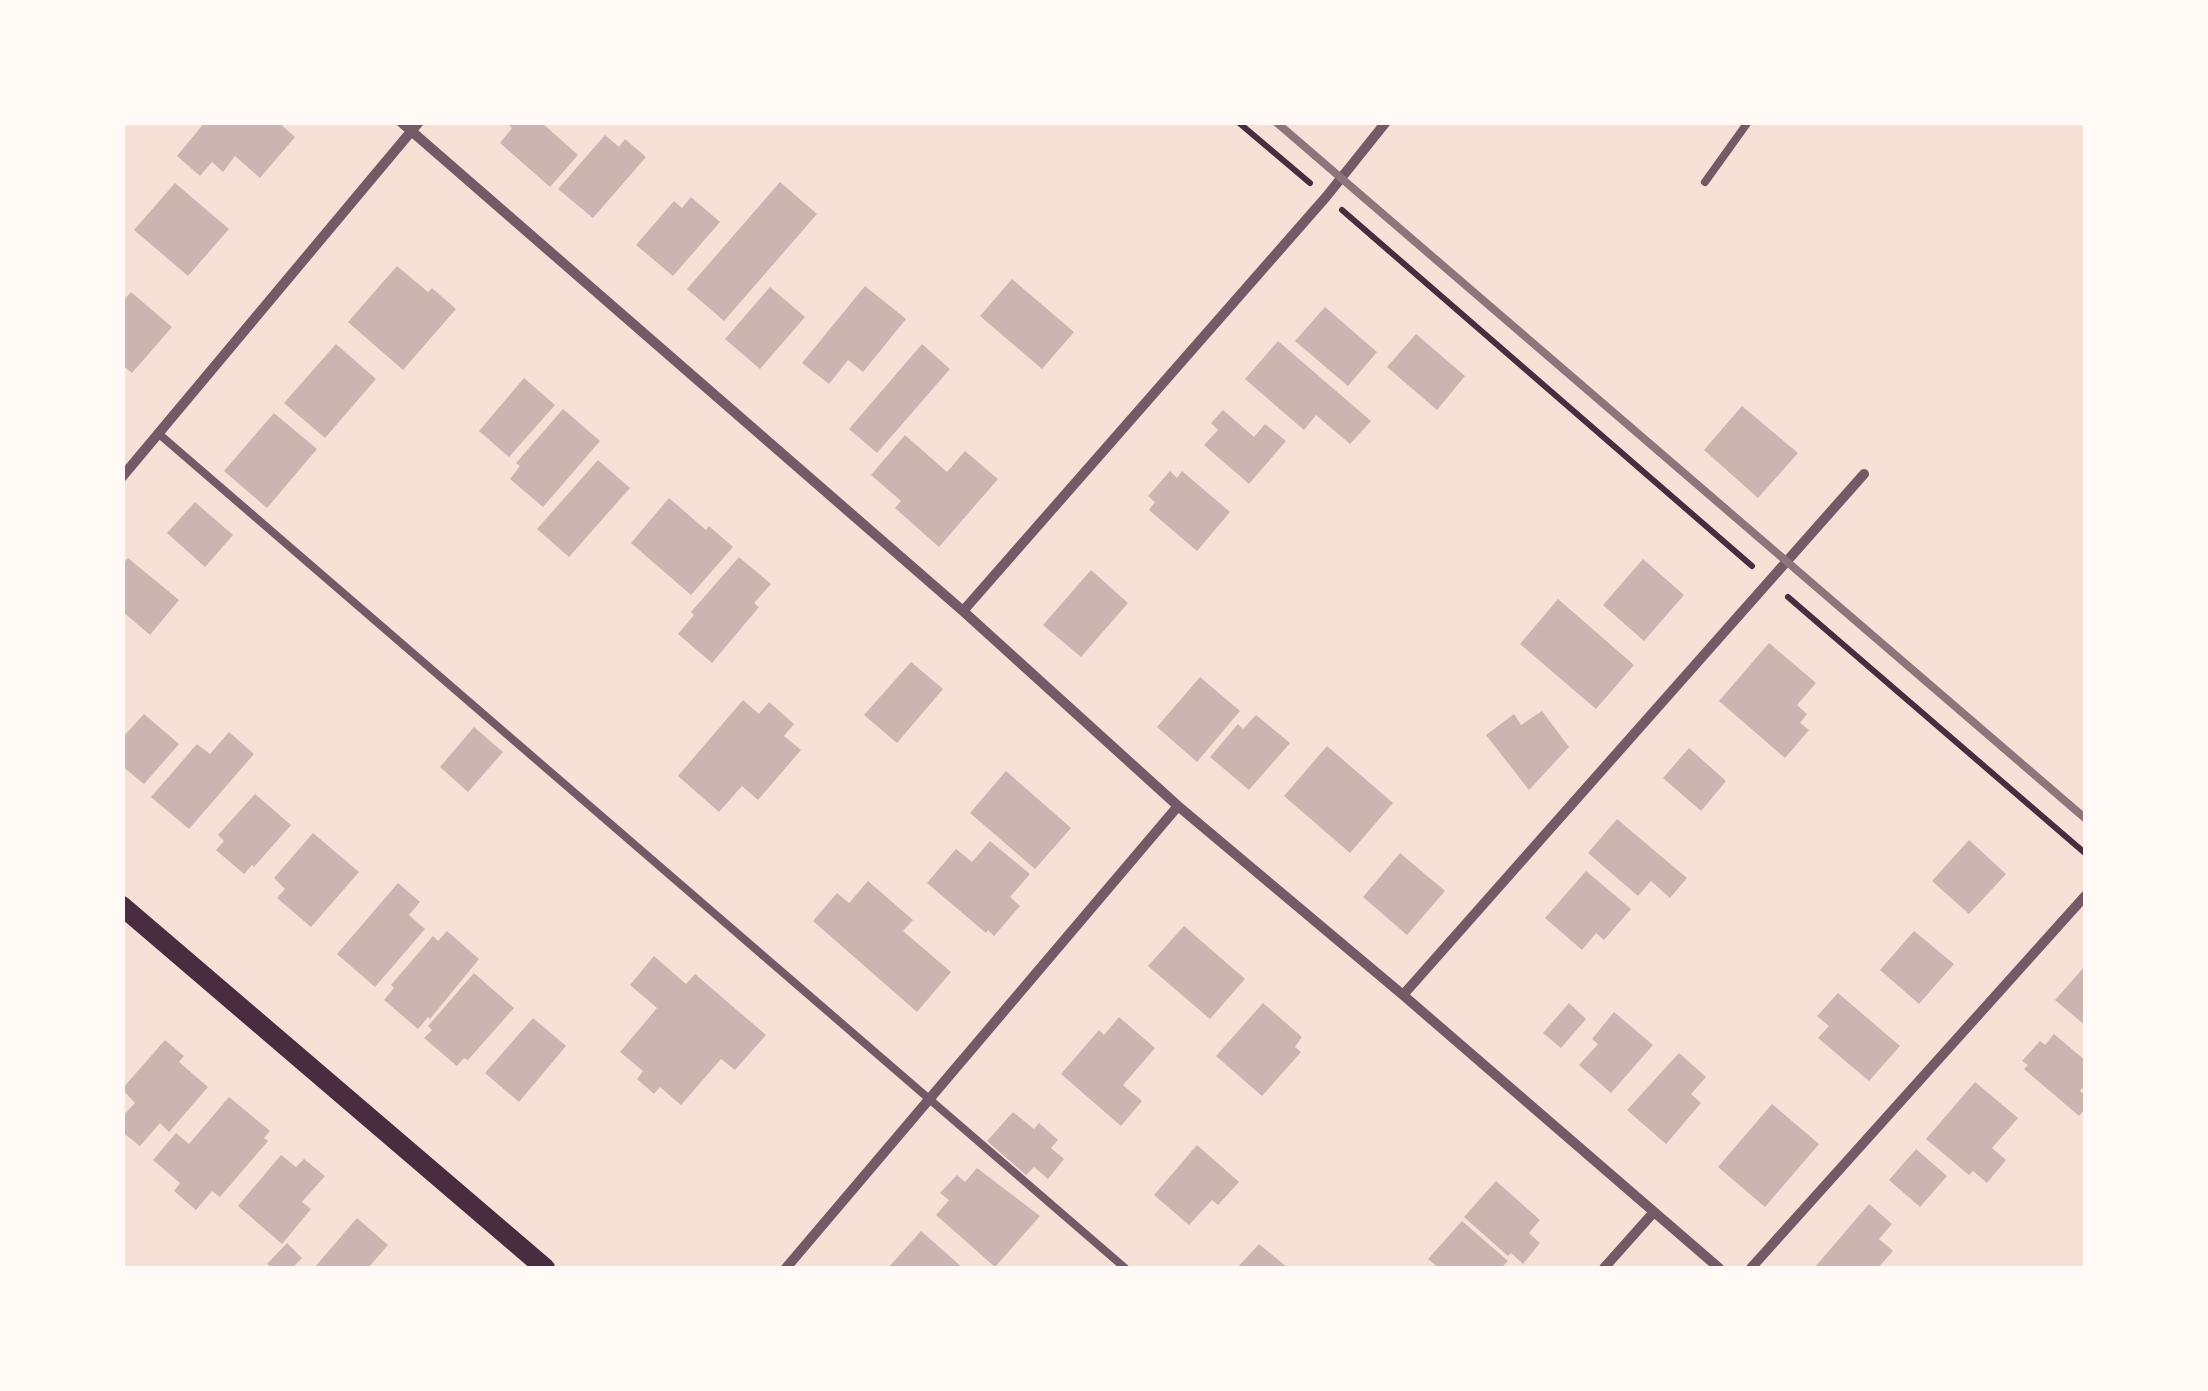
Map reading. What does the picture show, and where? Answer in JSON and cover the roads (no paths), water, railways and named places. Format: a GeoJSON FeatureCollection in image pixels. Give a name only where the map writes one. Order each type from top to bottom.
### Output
{"type":"FeatureCollection","features":[{"type":"Feature","properties":{"kind":"main road"},"geometry":{"type":"LineString","coordinates":[[122,906],[546,1268]]}},
{"type":"Feature","properties":{"kind":"street"},"geometry":{"type":"LineString","coordinates":[[401,122],[415,127],[1178,806],[1719,1268]]}},
{"type":"Feature","properties":{"kind":"street"},"geometry":{"type":"LineString","coordinates":[[963,611],[1326,197],[1386,122]]}},
{"type":"Feature","properties":{"kind":"street"},"geometry":{"type":"LineString","coordinates":[[122,476],[415,127]]}},
{"type":"Feature","properties":{"kind":"street"},"geometry":{"type":"LineString","coordinates":[[1403,995],[1864,474]]}},
{"type":"Feature","properties":{"kind":"street"},"geometry":{"type":"LineString","coordinates":[[786,1268],[1178,806]]}},
{"type":"Feature","properties":{"kind":"street"},"geometry":{"type":"LineString","coordinates":[[1750,1268],[2086,895]]}},
{"type":"Feature","properties":{"kind":"street"},"geometry":{"type":"LineString","coordinates":[[1604,1268],[1653,1213]]}},
{"type":"Feature","properties":{"kind":"lane"},"geometry":{"type":"LineString","coordinates":[[1705,182],[1748,122]]}},
{"type":"Feature","properties":{"kind":"lane"},"geometry":{"type":"LineString","coordinates":[[160,434],[1124,1268]]}},
{"type":"Feature","properties":{"kind":"railway"},"geometry":{"type":"LineString","coordinates":[[1276,122],[2086,819]]}}]}
